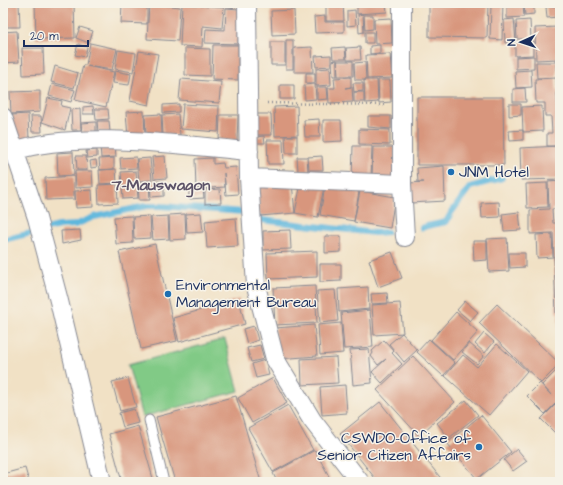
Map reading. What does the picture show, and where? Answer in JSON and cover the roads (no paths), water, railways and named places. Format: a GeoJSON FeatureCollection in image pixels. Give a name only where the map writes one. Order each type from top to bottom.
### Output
{"type":"FeatureCollection","features":[{"type":"Feature","properties":{"kind":"street"},"geometry":{"type":"LineString","coordinates":[[247,3],[249,178],[256,286],[274,359],[312,420],[360,482]]}},
{"type":"Feature","properties":{"kind":"street"},"geometry":{"type":"LineString","coordinates":[[402,3],[402,184],[405,237]]}},
{"type":"Feature","properties":{"kind":"street"},"geometry":{"type":"LineString","coordinates":[[3,117],[13,151],[37,218],[102,482]]}},
{"type":"Feature","properties":{"kind":"street"},"geometry":{"type":"LineString","coordinates":[[13,151],[32,145],[65,142],[111,141],[249,151]]}},
{"type":"Feature","properties":{"kind":"street"},"geometry":{"type":"LineString","coordinates":[[249,178],[402,184]]}},
{"type":"Feature","properties":{"kind":"lane"},"geometry":{"type":"LineString","coordinates":[[149,420],[164,482]]}},
{"type":"Feature","properties":{"kind":"waterway"},"geometry":{"type":"LineString","coordinates":[[422,228],[446,222],[470,187],[502,178]]}},
{"type":"Feature","properties":{"kind":"waterway"},"geometry":{"type":"LineString","coordinates":[[3,240],[59,226],[75,225],[94,217],[146,206],[245,212],[261,220],[375,233],[387,232]]}},
{"type":"Feature","properties":{"kind":"place","name":"JNM Hotel"},"geometry":{"type":"Point","coordinates":[451,172]}},
{"type":"Feature","properties":{"kind":"place","name":"Environmental Management Bureau"},"geometry":{"type":"Point","coordinates":[168,294]}},
{"type":"Feature","properties":{"kind":"place","name":"CSWDO-Office of Senior Citizen Affairs"},"geometry":{"type":"Point","coordinates":[479,447]}},
{"type":"Feature","properties":{"kind":"district","name":"7-Mauswagon"},"geometry":{"type":"Point","coordinates":[161,185]}}]}
